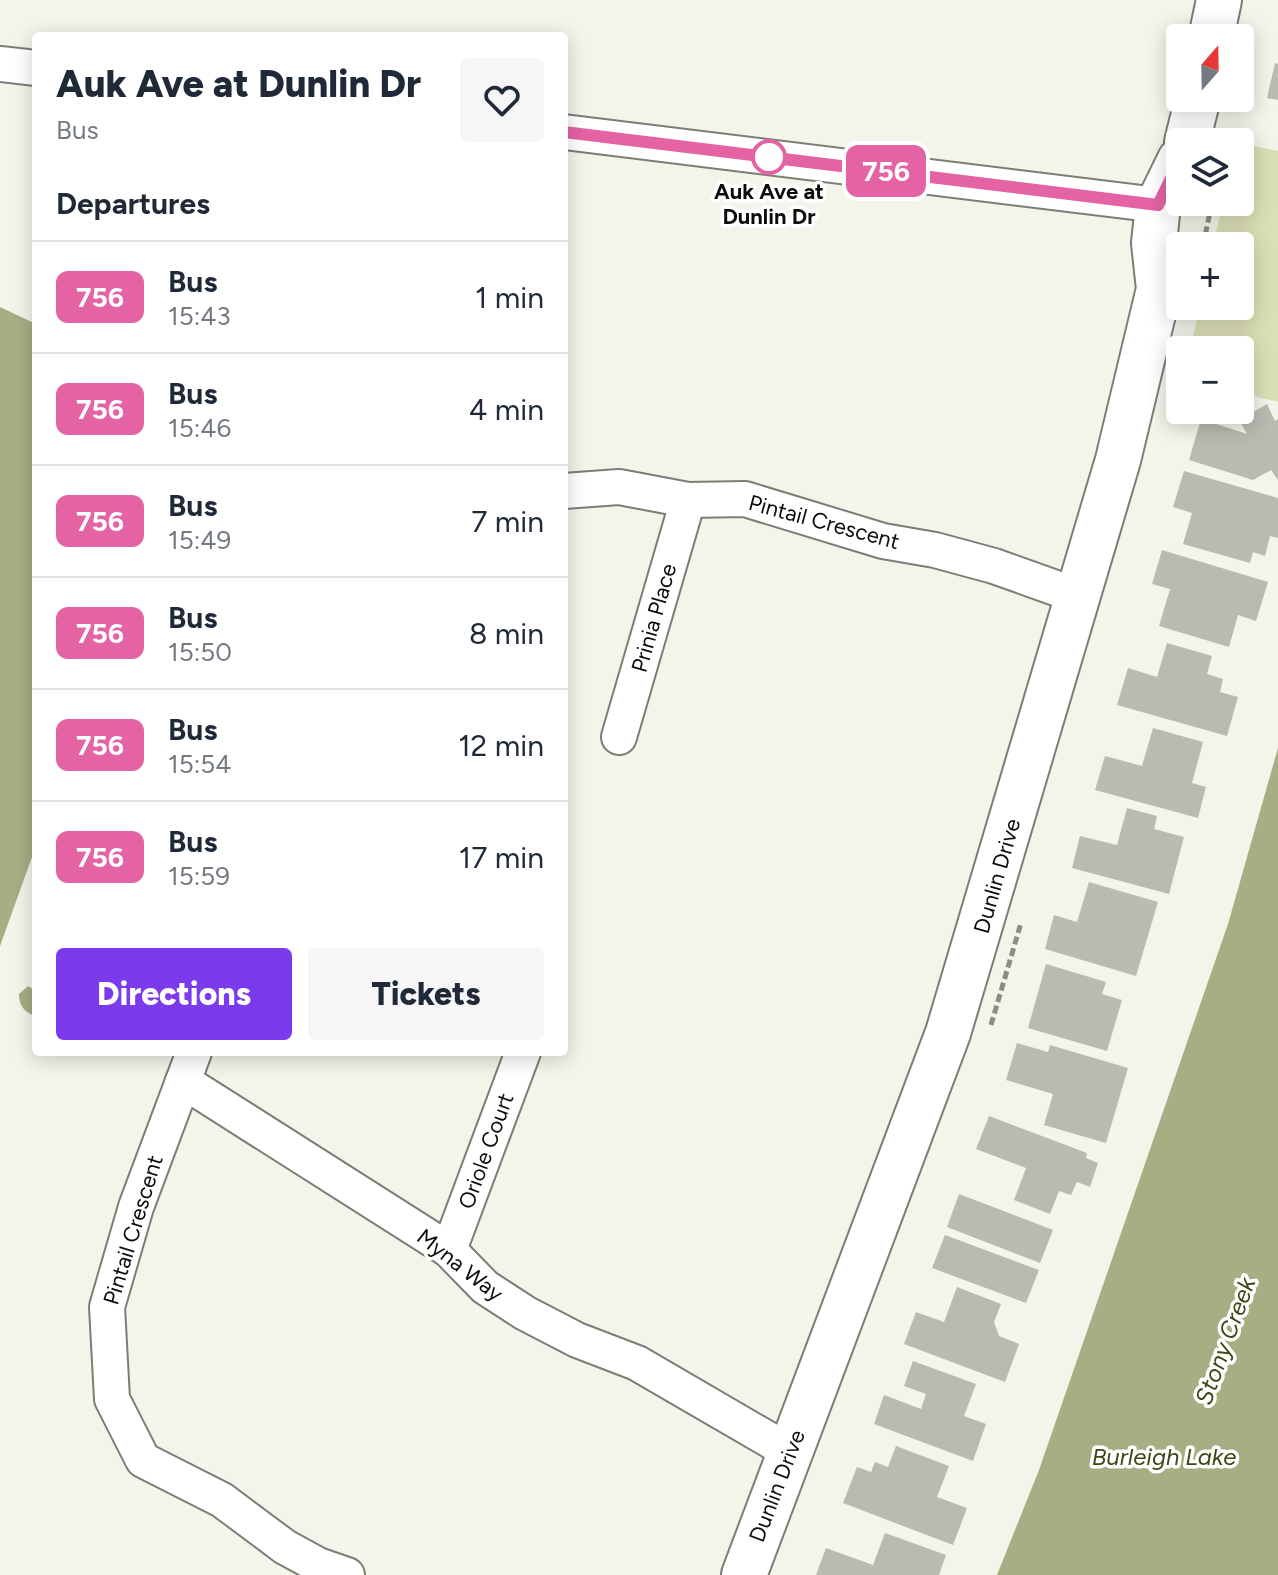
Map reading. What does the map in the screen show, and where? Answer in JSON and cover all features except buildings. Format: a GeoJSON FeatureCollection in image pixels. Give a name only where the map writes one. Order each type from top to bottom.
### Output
{"type":"FeatureCollection","features":[{"type":"Feature","properties":{"kind":"street"},"geometry":{"type":"LineString","coordinates":[[1214,24],[1219,0]]}},
{"type":"Feature","properties":{"kind":"street"},"geometry":{"type":"LineString","coordinates":[[0,64],[32,68]]}},
{"type":"Feature","properties":{"kind":"street"},"geometry":{"type":"LineString","coordinates":[[568,132],[1158,205]]}},
{"type":"Feature","properties":{"kind":"street","name":"Dunlin Drive"},"geometry":{"type":"LineString","coordinates":[[744,1575],[948,1033],[1121,446],[1159,289],[1154,243],[1158,205],[1166,189]]}},
{"type":"Feature","properties":{"kind":"street","name":"Pintail Crescent"},"geometry":{"type":"LineString","coordinates":[[568,491],[619,487],[688,500],[745,499],[883,541],[935,550],[994,566],[1078,596]]}},
{"type":"Feature","properties":{"kind":"street","name":"Prinia Place"},"geometry":{"type":"LineString","coordinates":[[619,737],[688,500]]}},
{"type":"Feature","properties":{"kind":"street","name":"Oriole Court"},"geometry":{"type":"LineString","coordinates":[[449,1250],[522,1056]]}},
{"type":"Feature","properties":{"kind":"street","name":"Pintail Crescent"},"geometry":{"type":"LineString","coordinates":[[188,1066],[136,1207],[107,1307],[112,1399],[143,1460],[222,1500],[285,1547],[318,1565],[347,1575]]}},
{"type":"Feature","properties":{"kind":"street","name":"Myna Way"},"geometry":{"type":"LineString","coordinates":[[188,1066],[449,1250],[485,1287],[525,1313],[577,1340],[637,1363],[790,1452]]}},
{"type":"Feature","properties":{"kind":"shaded area"},"geometry":{"type":"Polygon","coordinates":[[[1254,146],[1278,151],[1278,402],[1254,396],[1254,336],[1193,336],[1197,320],[1254,320],[1254,232],[1216,232],[1220,216],[1254,216],[1254,146]]]}},
{"type":"Feature","properties":{"kind":"water"},"geometry":{"type":"Polygon","coordinates":[[[0,307],[32,322],[32,857],[0,946],[0,307]]]}},
{"type":"Feature","properties":{"kind":"water","name":"Burleigh Lake"},"geometry":{"type":"Polygon","coordinates":[[[1278,748],[1278,1575],[997,1575],[1039,1470],[1228,924],[1278,748]]]}},
{"type":"Feature","properties":{"kind":"water"},"geometry":{"type":"Polygon","coordinates":[[[28,986],[32,988],[32,1015],[23,1008],[19,994],[28,986]]]}},
{"type":"Feature","properties":{"kind":"bus line","name":"756"},"geometry":{"type":"LineString","coordinates":[[568,132],[1158,205],[1166,185]]}},
{"type":"Feature","properties":{"kind":"place","name":"Auk Ave at Dunlin Dr"},"geometry":{"type":"Point","coordinates":[769,157]}},
{"type":"Feature","properties":{"kind":"water label","name":"Stony Creek"},"geometry":{"type":"Point","coordinates":[1225,1341]}}]}
